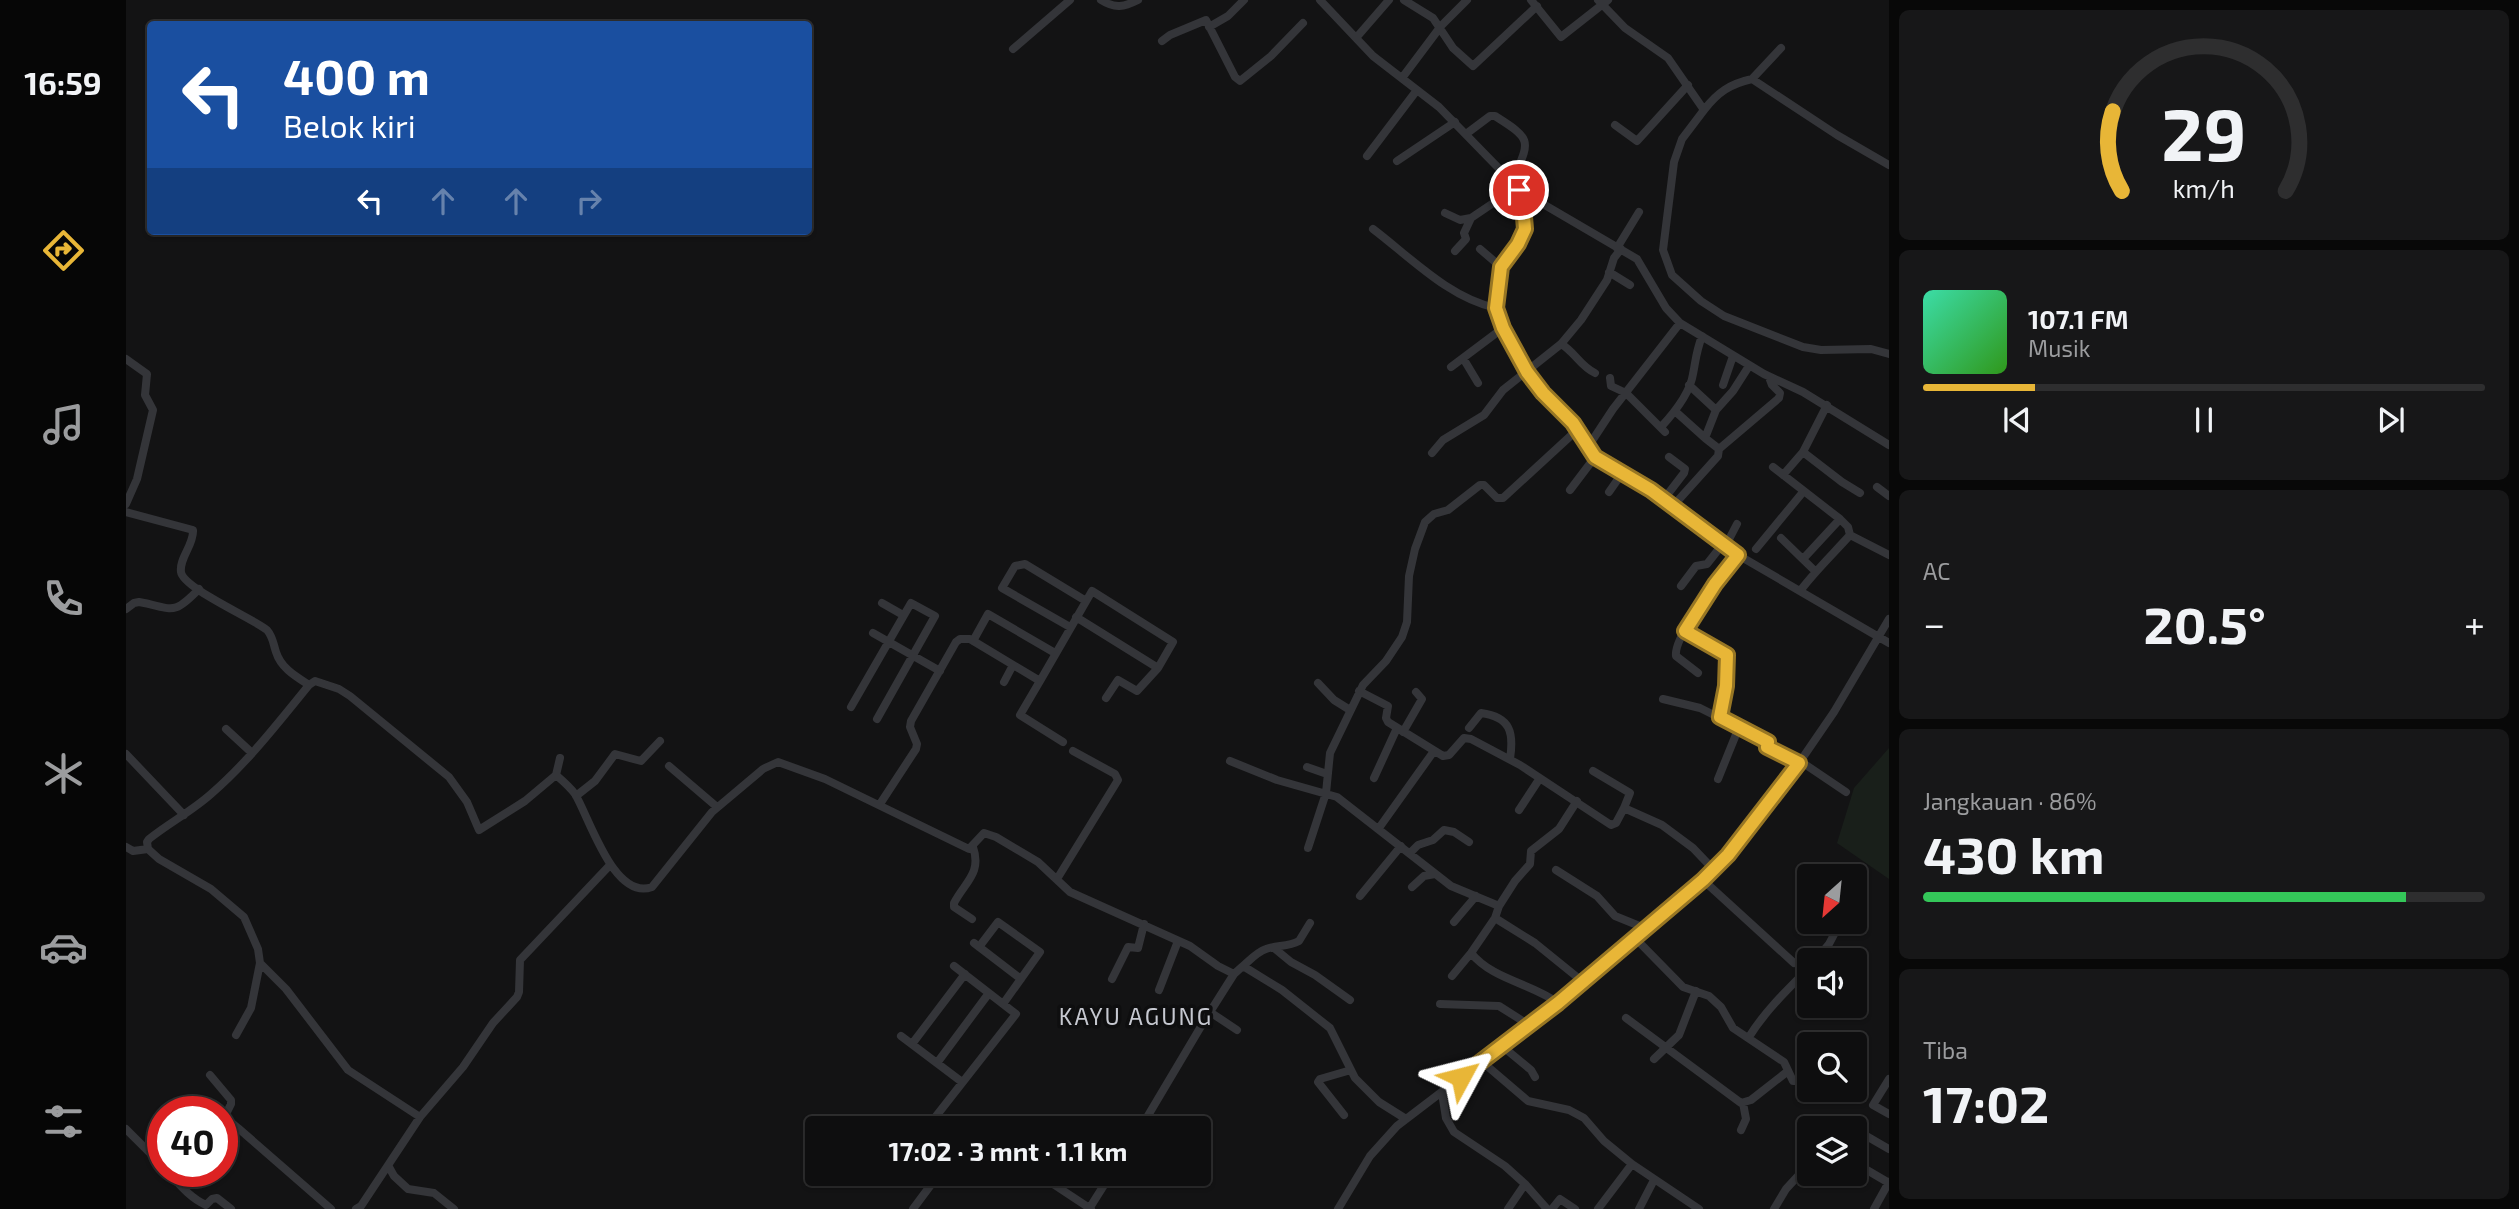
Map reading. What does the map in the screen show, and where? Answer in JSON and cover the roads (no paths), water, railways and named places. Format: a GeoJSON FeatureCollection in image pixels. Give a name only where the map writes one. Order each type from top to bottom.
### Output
{"type":"FeatureCollection","features":[{"type":"Feature","properties":{"kind":"street"},"geometry":{"type":"LineString","coordinates":[[1013,48],[1070,0]]}},
{"type":"Feature","properties":{"kind":"street"},"geometry":{"type":"LineString","coordinates":[[1101,0],[1111,6],[1122,7],[1138,0]]}},
{"type":"Feature","properties":{"kind":"street"},"geometry":{"type":"LineString","coordinates":[[1209,27],[1228,16],[1244,0]]}},
{"type":"Feature","properties":{"kind":"street"},"geometry":{"type":"LineString","coordinates":[[1320,0],[1373,57],[1455,122],[1516,186],[1637,259],[1666,308],[1680,323],[1749,366],[1827,405],[1889,444]]}},
{"type":"Feature","properties":{"kind":"street"},"geometry":{"type":"LineString","coordinates":[[1356,38],[1389,0]]}},
{"type":"Feature","properties":{"kind":"street"},"geometry":{"type":"LineString","coordinates":[[1404,0],[1433,18],[1465,60],[1475,66],[1534,3],[1561,37],[1603,2],[1625,28],[1668,58],[1704,110]]}},
{"type":"Feature","properties":{"kind":"street"},"geometry":{"type":"LineString","coordinates":[[1402,78],[1438,28],[1467,0]]}},
{"type":"Feature","properties":{"kind":"street"},"geometry":{"type":"LineString","coordinates":[[1162,41],[1206,20],[1235,77],[1240,80],[1261,66],[1303,23]]}},
{"type":"Feature","properties":{"kind":"street"},"geometry":{"type":"LineString","coordinates":[[1781,48],[1752,79],[1730,85],[1719,92],[1682,139],[1674,162],[1663,250],[1672,275],[1701,301],[1724,316],[1802,347],[1821,350],[1871,349],[1889,354]]}},
{"type":"Feature","properties":{"kind":"street"},"geometry":{"type":"LineString","coordinates":[[1752,79],[1889,165]]}},
{"type":"Feature","properties":{"kind":"street"},"geometry":{"type":"LineString","coordinates":[[1615,125],[1637,141],[1688,85]]}},
{"type":"Feature","properties":{"kind":"street"},"geometry":{"type":"LineString","coordinates":[[1367,156],[1417,90]]}},
{"type":"Feature","properties":{"kind":"street"},"geometry":{"type":"LineString","coordinates":[[1466,134],[1490,116],[1495,116],[1521,132],[1525,139],[1516,186],[1523,205],[1525,229],[1501,267],[1496,308],[1503,328],[1527,372],[1543,393],[1573,423],[1595,457],[1664,499],[1723,546],[1889,643]]}},
{"type":"Feature","properties":{"kind":"street"},"geometry":{"type":"LineString","coordinates":[[1397,160],[1455,122]]}},
{"type":"Feature","properties":{"kind":"street"},"geometry":{"type":"LineString","coordinates":[[1445,213],[1461,220],[1471,218],[1516,186]]}},
{"type":"Feature","properties":{"kind":"street"},"geometry":{"type":"LineString","coordinates":[[1432,453],[1443,440],[1483,415],[1503,390],[1561,344],[1581,320],[1639,212]]}},
{"type":"Feature","properties":{"kind":"street"},"geometry":{"type":"LineString","coordinates":[[1455,251],[1466,239],[1464,233],[1471,218]]}},
{"type":"Feature","properties":{"kind":"street"},"geometry":{"type":"LineString","coordinates":[[1373,229],[1448,287],[1478,303],[1496,308]]}},
{"type":"Feature","properties":{"kind":"street"},"geometry":{"type":"LineString","coordinates":[[1480,249],[1501,267]]}},
{"type":"Feature","properties":{"kind":"street"},"geometry":{"type":"LineString","coordinates":[[1609,272],[1630,285]]}},
{"type":"Feature","properties":{"kind":"street"},"geometry":{"type":"LineString","coordinates":[[1588,447],[1680,323]]}},
{"type":"Feature","properties":{"kind":"street"},"geometry":{"type":"LineString","coordinates":[[1451,367],[1503,328]]}},
{"type":"Feature","properties":{"kind":"street"},"geometry":{"type":"LineString","coordinates":[[1610,378],[1611,386],[1626,393],[1663,429],[1693,377],[1693,361],[1702,336]]}},
{"type":"Feature","properties":{"kind":"street"},"geometry":{"type":"LineString","coordinates":[[1561,344],[1574,354],[1585,368],[1595,373]]}},
{"type":"Feature","properties":{"kind":"street"},"geometry":{"type":"LineString","coordinates":[[1723,385],[1733,356]]}},
{"type":"Feature","properties":{"kind":"street"},"geometry":{"type":"LineString","coordinates":[[1463,358],[1478,383]]}},
{"type":"Feature","properties":{"kind":"street"},"geometry":{"type":"LineString","coordinates":[[126,359],[143,369],[146,374],[145,395],[153,410],[136,479],[126,504]]}},
{"type":"Feature","properties":{"kind":"street"},"geometry":{"type":"LineString","coordinates":[[1705,438],[1716,410],[1733,391],[1749,366]]}},
{"type":"Feature","properties":{"kind":"street"},"geometry":{"type":"LineString","coordinates":[[1673,506],[1718,456],[1719,449],[1779,398],[1780,393],[1769,377]]}},
{"type":"Feature","properties":{"kind":"street"},"geometry":{"type":"LineString","coordinates":[[1689,385],[1716,410]]}},
{"type":"Feature","properties":{"kind":"street"},"geometry":{"type":"LineString","coordinates":[[1783,475],[1803,452],[1827,405]]}},
{"type":"Feature","properties":{"kind":"street"},"geometry":{"type":"LineString","coordinates":[[1675,411],[1719,449]]}},
{"type":"Feature","properties":{"kind":"street"},"geometry":{"type":"LineString","coordinates":[[1308,848],[1326,793],[1330,753],[1359,691],[1386,661],[1402,637],[1407,622],[1409,576],[1415,549],[1429,517],[1448,510],[1480,485],[1484,485],[1497,498],[1503,498],[1577,430]]}},
{"type":"Feature","properties":{"kind":"street"},"geometry":{"type":"LineString","coordinates":[[1803,452],[1860,493]]}},
{"type":"Feature","properties":{"kind":"street"},"geometry":{"type":"LineString","coordinates":[[1570,490],[1595,457]]}},
{"type":"Feature","properties":{"kind":"street"},"geometry":{"type":"LineString","coordinates":[[1664,499],[1685,469],[1669,457]]}},
{"type":"Feature","properties":{"kind":"street"},"geometry":{"type":"LineString","coordinates":[[1773,467],[1840,519],[1848,527],[1850,535],[1889,555]]}},
{"type":"Feature","properties":{"kind":"street"},"geometry":{"type":"LineString","coordinates":[[1609,492],[1623,472]]}},
{"type":"Feature","properties":{"kind":"street"},"geometry":{"type":"LineString","coordinates":[[1877,487],[1889,496]]}},
{"type":"Feature","properties":{"kind":"street"},"geometry":{"type":"LineString","coordinates":[[1756,549],[1803,492]]}},
{"type":"Feature","properties":{"kind":"street"},"geometry":{"type":"LineString","coordinates":[[126,512],[193,530],[181,569],[185,580],[267,630],[271,634],[280,663],[309,685]]}},
{"type":"Feature","properties":{"kind":"street"},"geometry":{"type":"LineString","coordinates":[[1803,559],[1840,519]]}},
{"type":"Feature","properties":{"kind":"street"},"geometry":{"type":"LineString","coordinates":[[1681,586],[1696,566],[1707,564],[1737,524]]}},
{"type":"Feature","properties":{"kind":"street"},"geometry":{"type":"LineString","coordinates":[[1800,591],[1815,571],[1850,535]]}},
{"type":"Feature","properties":{"kind":"street"},"geometry":{"type":"LineString","coordinates":[[1781,538],[1815,571]]}},
{"type":"Feature","properties":{"kind":"street"},"geometry":{"type":"LineString","coordinates":[[1698,673],[1674,652],[1703,601],[1738,555]]}},
{"type":"Feature","properties":{"kind":"street"},"geometry":{"type":"LineString","coordinates":[[1070,627],[1002,588],[1015,565],[1025,564],[1086,601]]}},
{"type":"Feature","properties":{"kind":"street"},"geometry":{"type":"LineString","coordinates":[[126,610],[139,602],[176,609],[199,590]]}},
{"type":"Feature","properties":{"kind":"street"},"geometry":{"type":"LineString","coordinates":[[1063,742],[1020,715],[1092,591],[1173,642],[1158,668],[1137,691],[1118,680],[1106,698]]}},
{"type":"Feature","properties":{"kind":"street"},"geometry":{"type":"LineString","coordinates":[[882,603],[904,615]]}},
{"type":"Feature","properties":{"kind":"street"},"geometry":{"type":"LineString","coordinates":[[851,707],[911,603],[935,617],[877,719]]}},
{"type":"Feature","properties":{"kind":"street"},"geometry":{"type":"LineString","coordinates":[[973,640],[988,614],[1055,653]]}},
{"type":"Feature","properties":{"kind":"street"},"geometry":{"type":"LineString","coordinates":[[1076,617],[1158,668]]}},
{"type":"Feature","properties":{"kind":"street"},"geometry":{"type":"LineString","coordinates":[[1338,1209],[1370,1156],[1397,1126],[1558,1003],[1714,870],[1800,762],[1834,712],[1889,620]]}},
{"type":"Feature","properties":{"kind":"street"},"geometry":{"type":"LineString","coordinates":[[1685,631],[1727,655],[1726,686],[1720,717]]}},
{"type":"Feature","properties":{"kind":"street"},"geometry":{"type":"LineString","coordinates":[[873,633],[940,671]]}},
{"type":"Feature","properties":{"kind":"street"},"geometry":{"type":"LineString","coordinates":[[880,804],[916,749],[911,721],[956,642],[965,638],[973,640],[1040,681]]}},
{"type":"Feature","properties":{"kind":"street"},"geometry":{"type":"LineString","coordinates":[[1004,682],[1013,665]]}},
{"type":"Feature","properties":{"kind":"street"},"geometry":{"type":"LineString","coordinates":[[236,1035],[251,1008],[260,963],[258,949],[244,917],[211,889],[159,859],[148,849],[147,842],[209,796],[252,753],[309,685],[320,682],[339,688],[449,777],[467,802],[479,830],[525,801],[556,775],[561,758]]}},
{"type":"Feature","properties":{"kind":"street"},"geometry":{"type":"LineString","coordinates":[[1318,683],[1334,700],[1350,710]]}},
{"type":"Feature","properties":{"kind":"street"},"geometry":{"type":"LineString","coordinates":[[1359,691],[1387,705],[1386,721],[1434,751],[1445,756],[1467,738],[1510,759],[1611,825],[1616,823],[1630,793],[1593,771]]}},
{"type":"Feature","properties":{"kind":"street"},"geometry":{"type":"LineString","coordinates":[[1374,778],[1400,730],[1422,699],[1416,692]]}},
{"type":"Feature","properties":{"kind":"street"},"geometry":{"type":"LineString","coordinates":[[1662,699],[1700,708],[1720,717],[1768,742],[1768,748],[1800,762],[1846,792]]}},
{"type":"Feature","properties":{"kind":"street"},"geometry":{"type":"LineString","coordinates":[[1469,728],[1481,713],[1504,722],[1512,737],[1510,759]]}},
{"type":"Feature","properties":{"kind":"street"},"geometry":{"type":"LineString","coordinates":[[1718,779],[1739,727]]}},
{"type":"Feature","properties":{"kind":"street"},"geometry":{"type":"LineString","coordinates":[[226,729],[252,753]]}},
{"type":"Feature","properties":{"kind":"street"},"geometry":{"type":"LineString","coordinates":[[576,796],[595,782],[615,754],[641,761],[660,741]]}},
{"type":"Feature","properties":{"kind":"street"},"geometry":{"type":"LineString","coordinates":[[1056,880],[1118,779],[1115,774],[1073,751]]}},
{"type":"Feature","properties":{"kind":"street"},"geometry":{"type":"LineString","coordinates":[[1379,828],[1434,751]]}},
{"type":"Feature","properties":{"kind":"street"},"geometry":{"type":"LineString","coordinates":[[126,754],[184,815]]}},
{"type":"Feature","properties":{"kind":"street"},"geometry":{"type":"LineString","coordinates":[[1230,761],[1276,780],[1342,800],[1451,886],[1499,906]]}},
{"type":"Feature","properties":{"kind":"street"},"geometry":{"type":"LineString","coordinates":[[556,775],[576,796],[610,865],[630,887],[652,887],[689,838],[717,807],[775,762],[825,779],[961,846],[970,849],[986,833],[1038,862],[1070,892],[1144,923],[1190,946],[1234,974]]}},
{"type":"Feature","properties":{"kind":"street"},"geometry":{"type":"LineString","coordinates":[[669,766],[717,807]]}},
{"type":"Feature","properties":{"kind":"street"},"geometry":{"type":"LineString","coordinates":[[1307,767],[1327,774]]}},
{"type":"Feature","properties":{"kind":"street"},"geometry":{"type":"LineString","coordinates":[[1519,810],[1540,778]]}},
{"type":"Feature","properties":{"kind":"street"},"geometry":{"type":"LineString","coordinates":[[1452,976],[1495,918],[1499,906],[1515,881],[1530,864],[1531,851],[1559,829],[1577,801]]}},
{"type":"Feature","properties":{"kind":"street"},"geometry":{"type":"LineString","coordinates":[[1624,808],[1662,825],[1689,844],[1714,870]]}},
{"type":"Feature","properties":{"kind":"street"},"geometry":{"type":"LineString","coordinates":[[1410,853],[1418,845],[1433,840],[1444,830],[1454,832],[1469,842]]}},
{"type":"Feature","properties":{"kind":"street"},"geometry":{"type":"LineString","coordinates":[[1360,896],[1401,846]]}},
{"type":"Feature","properties":{"kind":"street"},"geometry":{"type":"LineString","coordinates":[[126,847],[133,851],[148,849]]}},
{"type":"Feature","properties":{"kind":"street"},"geometry":{"type":"LineString","coordinates":[[972,919],[954,908],[954,903],[976,868],[977,860],[973,847]]}},
{"type":"Feature","properties":{"kind":"street"},"geometry":{"type":"LineString","coordinates":[[356,1209],[389,1167],[420,1117],[517,997],[520,960],[610,865]]}},
{"type":"Feature","properties":{"kind":"street"},"geometry":{"type":"LineString","coordinates":[[1556,870],[1597,896],[1615,916],[1647,929]]}},
{"type":"Feature","properties":{"kind":"street"},"geometry":{"type":"LineString","coordinates":[[1412,887],[1424,876],[1436,874]]}},
{"type":"Feature","properties":{"kind":"street"},"geometry":{"type":"LineString","coordinates":[[1703,880],[1794,963]]}},
{"type":"Feature","properties":{"kind":"street"},"geometry":{"type":"LineString","coordinates":[[1454,922],[1476,896]]}},
{"type":"Feature","properties":{"kind":"street"},"geometry":{"type":"LineString","coordinates":[[1495,918],[1535,943],[1577,977],[1585,979]]}},
{"type":"Feature","properties":{"kind":"street"},"geometry":{"type":"LineString","coordinates":[[1003,1003],[1040,952],[998,922],[977,945],[1020,979]]}},
{"type":"Feature","properties":{"kind":"street"},"geometry":{"type":"LineString","coordinates":[[1148,1116],[1234,974],[1269,947],[1299,942],[1310,922]]}},
{"type":"Feature","properties":{"kind":"street"},"geometry":{"type":"LineString","coordinates":[[1112,979],[1128,947],[1138,948],[1144,923]]}},
{"type":"Feature","properties":{"kind":"street"},"geometry":{"type":"LineString","coordinates":[[1635,938],[1683,987],[1716,1001],[1732,1026],[1784,1062],[1794,1082],[1797,1081]]}},
{"type":"Feature","properties":{"kind":"street"},"geometry":{"type":"LineString","coordinates":[[1159,990],[1178,941]]}},
{"type":"Feature","properties":{"kind":"street"},"geometry":{"type":"LineString","coordinates":[[1274,948],[1350,1000]]}},
{"type":"Feature","properties":{"kind":"street"},"geometry":{"type":"LineString","coordinates":[[1471,953],[1496,974],[1540,991],[1558,1003]]}},
{"type":"Feature","properties":{"kind":"street"},"geometry":{"type":"LineString","coordinates":[[260,963],[286,989],[352,1075],[420,1117]]}},
{"type":"Feature","properties":{"kind":"street"},"geometry":{"type":"LineString","coordinates":[[936,1116],[1016,1014],[954,966]]}},
{"type":"Feature","properties":{"kind":"street"},"geometry":{"type":"LineString","coordinates":[[1243,966],[1282,990],[1330,1028],[1351,1070],[1379,1101],[1406,1119]]}},
{"type":"Feature","properties":{"kind":"street"},"geometry":{"type":"LineString","coordinates":[[912,1044],[965,974]]}},
{"type":"Feature","properties":{"kind":"street"},"geometry":{"type":"LineString","coordinates":[[1749,1037],[1797,979]]}},
{"type":"Feature","properties":{"kind":"street"},"geometry":{"type":"LineString","coordinates":[[1654,1059],[1681,1031],[1696,991]]}},
{"type":"Feature","properties":{"kind":"street"},"geometry":{"type":"LineString","coordinates":[[937,1063],[989,993]]}},
{"type":"Feature","properties":{"kind":"street"},"geometry":{"type":"LineString","coordinates":[[1440,1004],[1499,1006],[1529,1025]]}},
{"type":"Feature","properties":{"kind":"street"},"geometry":{"type":"LineString","coordinates":[[1210,1012],[1237,1030]]}},
{"type":"Feature","properties":{"kind":"street"},"geometry":{"type":"LineString","coordinates":[[1626,1018],[1732,1099],[1743,1103],[1751,1100],[1788,1071]]}},
{"type":"Feature","properties":{"kind":"street"},"geometry":{"type":"LineString","coordinates":[[901,1036],[962,1082]]}},
{"type":"Feature","properties":{"kind":"street"},"geometry":{"type":"LineString","coordinates":[[1502,1046],[1531,1070],[1535,1077]]}},
{"type":"Feature","properties":{"kind":"street"},"geometry":{"type":"LineString","coordinates":[[1480,1060],[1528,1101],[1569,1110],[1584,1118],[1604,1141],[1632,1164],[1699,1209]]}},
{"type":"Feature","properties":{"kind":"street"},"geometry":{"type":"LineString","coordinates":[[1343,1115],[1318,1082],[1320,1079],[1351,1070]]}},
{"type":"Feature","properties":{"kind":"street"},"geometry":{"type":"LineString","coordinates":[[209,1075],[227,1096]]}},
{"type":"Feature","properties":{"kind":"street"},"geometry":{"type":"LineString","coordinates":[[1889,1079],[1873,1105],[1889,1114]]}},
{"type":"Feature","properties":{"kind":"street"},"geometry":{"type":"LineString","coordinates":[[1442,1093],[1446,1118],[1454,1132],[1505,1166],[1547,1209]]}},
{"type":"Feature","properties":{"kind":"street"},"geometry":{"type":"LineString","coordinates":[[1741,1130],[1746,1118],[1743,1103]]}},
{"type":"Feature","properties":{"kind":"street"},"geometry":{"type":"LineString","coordinates":[[126,1129],[147,1150]]}},
{"type":"Feature","properties":{"kind":"street"},"geometry":{"type":"LineString","coordinates":[[238,1130],[331,1209]]}},
{"type":"Feature","properties":{"kind":"street"},"geometry":{"type":"LineString","coordinates":[[1867,1136],[1889,1149]]}},
{"type":"Feature","properties":{"kind":"street"},"geometry":{"type":"LineString","coordinates":[[1598,1209],[1632,1164]]}},
{"type":"Feature","properties":{"kind":"street"},"geometry":{"type":"LineString","coordinates":[[389,1167],[408,1189],[434,1192],[454,1209]]}},
{"type":"Feature","properties":{"kind":"street"},"geometry":{"type":"LineString","coordinates":[[1867,1170],[1889,1183],[1874,1209]]}},
{"type":"Feature","properties":{"kind":"street"},"geometry":{"type":"LineString","coordinates":[[1774,1209],[1797,1177]]}},
{"type":"Feature","properties":{"kind":"street"},"geometry":{"type":"LineString","coordinates":[[1639,1209],[1654,1180]]}},
{"type":"Feature","properties":{"kind":"street"},"geometry":{"type":"LineString","coordinates":[[1508,1209],[1525,1184]]}},
{"type":"Feature","properties":{"kind":"street"},"geometry":{"type":"LineString","coordinates":[[913,1209],[930,1186]]}},
{"type":"Feature","properties":{"kind":"street"},"geometry":{"type":"LineString","coordinates":[[1056,1186],[1090,1209],[1104,1186]]}},
{"type":"Feature","properties":{"kind":"street"},"geometry":{"type":"LineString","coordinates":[[182,1187],[204,1207],[217,1198],[232,1209]]}},
{"type":"Feature","properties":{"kind":"street"},"geometry":{"type":"LineString","coordinates":[[1552,1209],[1560,1199],[1575,1209]]}},
{"type":"Feature","properties":{"kind":"district","name":"KAYU AGUNG"},"geometry":{"type":"Point","coordinates":[1136,1016]}}]}
